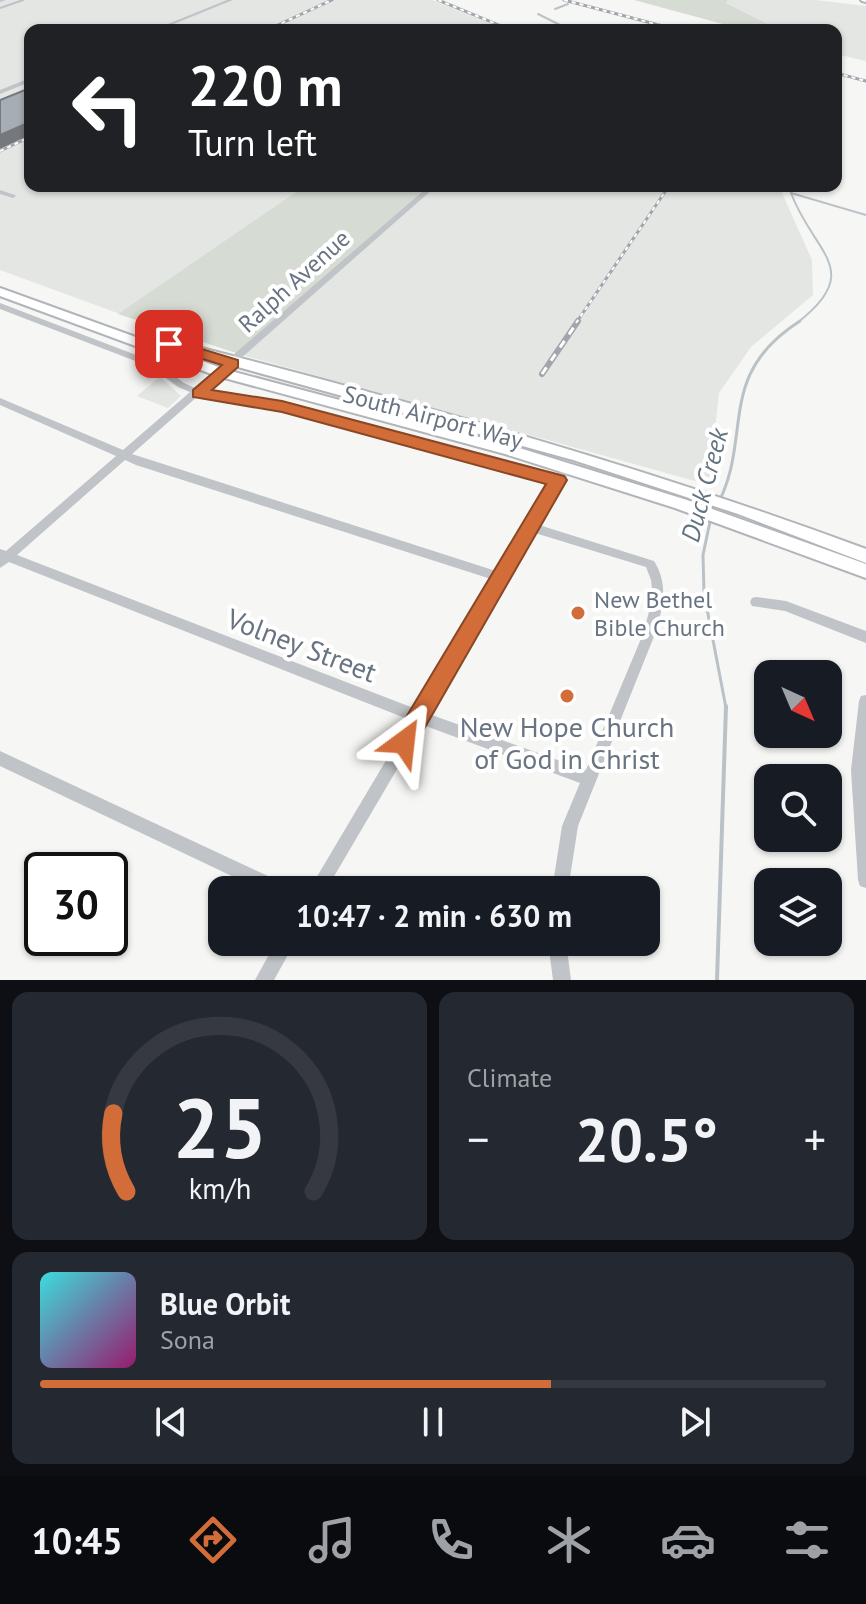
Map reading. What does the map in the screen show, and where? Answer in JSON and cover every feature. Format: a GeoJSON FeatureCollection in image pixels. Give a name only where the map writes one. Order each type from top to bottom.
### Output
{"type":"FeatureCollection","features":[{"type":"Feature","properties":{"kind":"main road","name":"South Airport Way"},"geometry":{"type":"LineString","coordinates":[[0,281],[227,368],[567,453],[735,515],[866,556]]}},
{"type":"Feature","properties":{"kind":"main road","name":"South Airport Way"},"geometry":{"type":"LineString","coordinates":[[0,292],[562,474],[698,502]]}},
{"type":"Feature","properties":{"kind":"main road","name":"South Airport Way"},"geometry":{"type":"LineString","coordinates":[[735,515],[866,571]]}},
{"type":"Feature","properties":{"kind":"street"},"geometry":{"type":"LineString","coordinates":[[171,24],[231,0]]}},
{"type":"Feature","properties":{"kind":"street"},"geometry":{"type":"LineString","coordinates":[[0,92],[24,82]]}},
{"type":"Feature","properties":{"kind":"street"},"geometry":{"type":"LineString","coordinates":[[0,192],[13,196]]}},
{"type":"Feature","properties":{"kind":"street","name":"Ralph Avenue"},"geometry":{"type":"LineString","coordinates":[[2,558],[199,393],[324,279],[426,192]]}},
{"type":"Feature","properties":{"kind":"street"},"geometry":{"type":"LineString","coordinates":[[0,306],[154,365],[181,385],[199,393],[282,406],[562,474],[325,876]]}},
{"type":"Feature","properties":{"kind":"street"},"geometry":{"type":"LineString","coordinates":[[0,401],[126,456],[501,577]]}},
{"type":"Feature","properties":{"kind":"street"},"geometry":{"type":"LineString","coordinates":[[531,527],[650,564],[656,572],[657,608],[653,621],[570,826],[562,876]]}},
{"type":"Feature","properties":{"kind":"street","name":"Volney Street"},"geometry":{"type":"LineString","coordinates":[[2,558],[588,778]]}},
{"type":"Feature","properties":{"kind":"street"},"geometry":{"type":"LineString","coordinates":[[756,602],[786,606],[866,637]]}},
{"type":"Feature","properties":{"kind":"street"},"geometry":{"type":"LineString","coordinates":[[866,701],[863,752],[866,880]]}},
{"type":"Feature","properties":{"kind":"street"},"geometry":{"type":"LineString","coordinates":[[0,758],[249,876]]}},
{"type":"Feature","properties":{"kind":"street"},"geometry":{"type":"LineString","coordinates":[[264,980],[278,956]]}},
{"type":"Feature","properties":{"kind":"street"},"geometry":{"type":"LineString","coordinates":[[559,956],[562,980]]}},
{"type":"Feature","properties":{"kind":"shaded area"},"geometry":{"type":"Polygon","coordinates":[[[0,0],[432,0],[491,24],[24,24],[24,192],[297,192],[120,314],[0,270],[0,0]]]}},
{"type":"Feature","properties":{"kind":"shaded area"},"geometry":{"type":"Polygon","coordinates":[[[634,0],[728,0],[726,3],[768,24],[723,24],[634,0]]]}},
{"type":"Feature","properties":{"kind":"shaded area"},"geometry":{"type":"Polygon","coordinates":[[[728,0],[816,0],[866,6],[866,61],[842,55],[842,24],[768,24],[726,3],[728,0]]]}},
{"type":"Feature","properties":{"kind":"shaded area"},"geometry":{"type":"Polygon","coordinates":[[[296,192],[430,192],[242,355],[118,314],[296,192]]]}},
{"type":"Feature","properties":{"kind":"shaded area"},"geometry":{"type":"Polygon","coordinates":[[[429,192],[782,192],[812,260],[813,295],[751,347],[719,393],[709,485],[242,355],[429,192]]]}},
{"type":"Feature","properties":{"kind":"shaded area"},"geometry":{"type":"Polygon","coordinates":[[[160,377],[181,396],[168,408],[137,396],[160,377]]]}},
{"type":"Feature","properties":{"kind":"building"},"geometry":{"type":"Polygon","coordinates":[[[24,90],[24,125],[0,135],[0,100],[24,90]]]}},
{"type":"Feature","properties":{"kind":"waterway"},"geometry":{"type":"LineString","coordinates":[[0,8],[23,0]]}},
{"type":"Feature","properties":{"kind":"waterway"},"geometry":{"type":"LineString","coordinates":[[555,9],[568,4]]}},
{"type":"Feature","properties":{"kind":"waterway"},"geometry":{"type":"LineString","coordinates":[[538,14],[558,24]]}},
{"type":"Feature","properties":{"kind":"waterway"},"geometry":{"type":"LineString","coordinates":[[791,193],[866,215]]}},
{"type":"Feature","properties":{"kind":"waterway"},"geometry":{"type":"LineString","coordinates":[[791,193],[828,261],[831,274],[828,289],[817,305],[797,323]]}},
{"type":"Feature","properties":{"kind":"waterway","name":"Duck Creek"},"geometry":{"type":"LineString","coordinates":[[714,511],[726,485],[745,387],[755,364],[773,342],[800,321]]}},
{"type":"Feature","properties":{"kind":"waterway","name":"Duck Creek"},"geometry":{"type":"LineString","coordinates":[[711,517],[703,555],[704,593],[726,708]]}},
{"type":"Feature","properties":{"kind":"waterway","name":"Duck Creek"},"geometry":{"type":"LineString","coordinates":[[717,980],[726,708]]}},
{"type":"Feature","properties":{"kind":"railway"},"geometry":{"type":"LineString","coordinates":[[280,24],[332,0]]}},
{"type":"Feature","properties":{"kind":"railway"},"geometry":{"type":"LineString","coordinates":[[438,0],[496,24]]}},
{"type":"Feature","properties":{"kind":"railway"},"geometry":{"type":"LineString","coordinates":[[564,0],[655,24]]}},
{"type":"Feature","properties":{"kind":"railway"},"geometry":{"type":"LineString","coordinates":[[842,75],[866,81]]}},
{"type":"Feature","properties":{"kind":"railway"},"geometry":{"type":"LineString","coordinates":[[0,151],[24,140]]}},
{"type":"Feature","properties":{"kind":"railway"},"geometry":{"type":"LineString","coordinates":[[576,323],[665,192]]}},
{"type":"Feature","properties":{"kind":"railway"},"geometry":{"type":"LineString","coordinates":[[542,374],[578,321]]}},
{"type":"Feature","properties":{"kind":"place","name":"New Bethel Bible Church"},"geometry":{"type":"Point","coordinates":[578,613]}},
{"type":"Feature","properties":{"kind":"place","name":"New Hope Church of God in Christ"},"geometry":{"type":"Point","coordinates":[567,696]}},
{"type":"Feature","properties":{"kind":"route"},"geometry":{"type":"LineString","coordinates":[[169,344],[233,364],[199,393],[282,406],[558,480],[404,742]]}}]}
